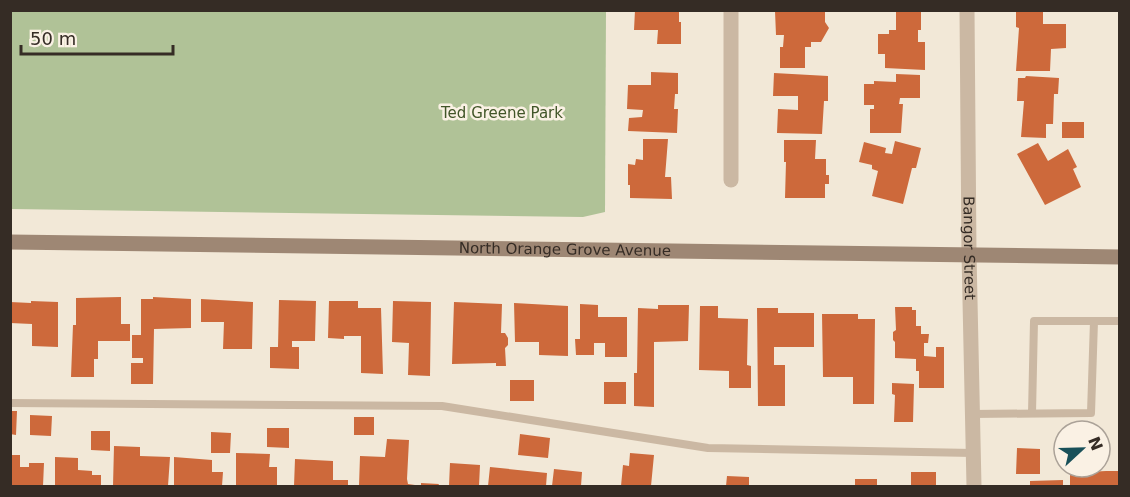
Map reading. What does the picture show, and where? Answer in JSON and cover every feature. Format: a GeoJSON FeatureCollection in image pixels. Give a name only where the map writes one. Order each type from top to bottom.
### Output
{"type":"FeatureCollection","features":[{"type":"Feature","properties":{"kind":"main road","name":"North Orange Grove Avenue"},"geometry":{"type":"LineString","coordinates":[[10,242],[1119,257]]}},
{"type":"Feature","properties":{"kind":"street"},"geometry":{"type":"LineString","coordinates":[[731,10],[731,180]]}},
{"type":"Feature","properties":{"kind":"street","name":"Bangor Street"},"geometry":{"type":"LineString","coordinates":[[967,10],[974,486]]}},
{"type":"Feature","properties":{"kind":"lane"},"geometry":{"type":"LineString","coordinates":[[1032,413],[1034,321],[1119,321]]}},
{"type":"Feature","properties":{"kind":"lane"},"geometry":{"type":"LineString","coordinates":[[972,414],[1091,413],[1094,321]]}},
{"type":"Feature","properties":{"kind":"lane"},"geometry":{"type":"LineString","coordinates":[[10,403],[442,406],[708,447],[973,453]]}},
{"type":"Feature","properties":{"kind":"green space","name":"Ted Greene Park"},"geometry":{"type":"Polygon","coordinates":[[[11,10],[606,11],[605,212],[583,217],[11,209],[11,10]]]}},
{"type":"Feature","properties":{"kind":"building"},"geometry":{"type":"Polygon","coordinates":[[[635,10],[679,10],[681,44],[657,44],[658,30],[634,30],[635,10]]]}},
{"type":"Feature","properties":{"kind":"building"},"geometry":{"type":"Polygon","coordinates":[[[825,10],[825,22],[829,28],[821,42],[811,42],[811,47],[805,47],[805,68],[780,68],[780,47],[783,47],[784,35],[776,35],[775,11],[825,10]]]}},
{"type":"Feature","properties":{"kind":"building"},"geometry":{"type":"Polygon","coordinates":[[[896,10],[921,10],[921,30],[918,30],[918,42],[925,42],[925,70],[885,68],[885,54],[878,54],[878,34],[889,34],[889,30],[896,30],[896,10]]]}},
{"type":"Feature","properties":{"kind":"building"},"geometry":{"type":"Polygon","coordinates":[[[1016,12],[1043,12],[1043,24],[1066,24],[1066,48],[1051,49],[1050,71],[1016,71],[1019,28],[1016,27],[1016,12]]]}},
{"type":"Feature","properties":{"kind":"building"},"geometry":{"type":"Polygon","coordinates":[[[651,72],[678,73],[678,94],[675,94],[674,109],[678,109],[677,133],[628,131],[629,118],[642,117],[643,110],[627,109],[628,85],[651,85],[651,72]]]}},
{"type":"Feature","properties":{"kind":"building"},"geometry":{"type":"Polygon","coordinates":[[[774,73],[828,76],[828,101],[824,101],[822,134],[777,133],[778,109],[798,110],[798,96],[773,96],[774,73]]]}},
{"type":"Feature","properties":{"kind":"building"},"geometry":{"type":"Polygon","coordinates":[[[896,74],[920,75],[920,98],[900,98],[899,104],[903,104],[901,133],[870,133],[870,109],[874,109],[874,105],[864,105],[864,84],[874,84],[874,81],[896,82],[896,74]]]}},
{"type":"Feature","properties":{"kind":"building"},"geometry":{"type":"Polygon","coordinates":[[[1026,76],[1059,78],[1058,94],[1054,94],[1053,124],[1046,124],[1046,138],[1021,137],[1024,101],[1017,101],[1018,78],[1026,76]]]}},
{"type":"Feature","properties":{"kind":"building"},"geometry":{"type":"Polygon","coordinates":[[[1062,122],[1084,122],[1084,138],[1062,138],[1062,122]]]}},
{"type":"Feature","properties":{"kind":"building"},"geometry":{"type":"Polygon","coordinates":[[[643,139],[668,139],[665,177],[671,177],[672,199],[630,198],[628,164],[635,165],[636,159],[643,160],[643,139]]]}},
{"type":"Feature","properties":{"kind":"building"},"geometry":{"type":"Polygon","coordinates":[[[784,140],[816,140],[815,159],[826,159],[826,175],[829,175],[829,184],[825,184],[825,198],[785,198],[784,140]]]}},
{"type":"Feature","properties":{"kind":"building"},"geometry":{"type":"Polygon","coordinates":[[[895,141],[921,148],[916,168],[912,168],[903,204],[872,196],[878,171],[872,169],[872,165],[859,162],[864,142],[886,148],[885,153],[892,154],[895,141]]]}},
{"type":"Feature","properties":{"kind":"building"},"geometry":{"type":"Polygon","coordinates":[[[1038,143],[1048,161],[1068,149],[1077,167],[1073,169],[1081,187],[1045,205],[1017,154],[1038,143]]]}},
{"type":"Feature","properties":{"kind":"building"},"geometry":{"type":"Polygon","coordinates":[[[121,297],[121,324],[130,324],[130,341],[98,341],[98,359],[94,359],[94,377],[71,377],[76,298],[121,297]]]}},
{"type":"Feature","properties":{"kind":"building"},"geometry":{"type":"Polygon","coordinates":[[[153,297],[191,299],[191,328],[154,329],[153,384],[131,384],[131,363],[143,363],[143,358],[132,358],[132,335],[141,335],[141,299],[153,299],[153,297]]]}},
{"type":"Feature","properties":{"kind":"building"},"geometry":{"type":"Polygon","coordinates":[[[201,299],[253,302],[252,349],[223,349],[224,322],[201,322],[201,299]]]}},
{"type":"Feature","properties":{"kind":"building"},"geometry":{"type":"Polygon","coordinates":[[[279,300],[316,301],[315,341],[292,341],[292,347],[299,347],[299,369],[270,368],[270,347],[278,347],[279,300]]]}},
{"type":"Feature","properties":{"kind":"building"},"geometry":{"type":"Polygon","coordinates":[[[31,301],[58,302],[58,347],[32,346],[32,324],[10,323],[10,302],[31,303],[31,301]]]}},
{"type":"Feature","properties":{"kind":"building"},"geometry":{"type":"Polygon","coordinates":[[[329,301],[358,301],[358,308],[381,308],[383,374],[361,373],[361,336],[344,336],[344,339],[328,338],[329,301]]]}},
{"type":"Feature","properties":{"kind":"building"},"geometry":{"type":"Polygon","coordinates":[[[393,301],[431,302],[430,376],[408,375],[409,343],[392,342],[393,301]]]}},
{"type":"Feature","properties":{"kind":"building"},"geometry":{"type":"Polygon","coordinates":[[[454,302],[502,304],[501,333],[505,333],[508,338],[508,345],[505,348],[506,366],[496,366],[496,363],[452,364],[454,302]]]}},
{"type":"Feature","properties":{"kind":"building"},"geometry":{"type":"Polygon","coordinates":[[[514,303],[568,306],[568,356],[539,355],[539,342],[515,342],[514,303]]]}},
{"type":"Feature","properties":{"kind":"building"},"geometry":{"type":"Polygon","coordinates":[[[580,304],[598,305],[598,317],[627,317],[627,357],[605,357],[605,343],[594,343],[594,355],[576,355],[575,339],[580,339],[580,304]]]}},
{"type":"Feature","properties":{"kind":"building"},"geometry":{"type":"Polygon","coordinates":[[[658,305],[689,305],[688,341],[654,342],[654,407],[634,406],[638,308],[658,309],[658,305]]]}},
{"type":"Feature","properties":{"kind":"building"},"geometry":{"type":"Polygon","coordinates":[[[700,306],[718,306],[718,318],[748,319],[747,365],[751,366],[751,388],[729,388],[729,371],[699,370],[700,306]]]}},
{"type":"Feature","properties":{"kind":"building"},"geometry":{"type":"Polygon","coordinates":[[[895,307],[912,307],[912,310],[916,310],[916,326],[921,326],[921,334],[929,334],[928,343],[924,343],[924,356],[936,357],[936,347],[944,347],[944,388],[919,388],[916,359],[895,358],[893,332],[896,330],[895,307]]]}},
{"type":"Feature","properties":{"kind":"building"},"geometry":{"type":"Polygon","coordinates":[[[757,308],[778,308],[778,313],[814,313],[814,347],[774,347],[774,365],[785,365],[785,406],[758,406],[757,308]]]}},
{"type":"Feature","properties":{"kind":"building"},"geometry":{"type":"Polygon","coordinates":[[[822,314],[858,314],[858,319],[875,319],[874,404],[853,404],[853,377],[823,377],[822,314]]]}},
{"type":"Feature","properties":{"kind":"building"},"geometry":{"type":"Polygon","coordinates":[[[510,380],[534,380],[534,401],[510,401],[510,380]]]}},
{"type":"Feature","properties":{"kind":"building"},"geometry":{"type":"Polygon","coordinates":[[[604,382],[626,382],[626,404],[604,404],[604,382]]]}},
{"type":"Feature","properties":{"kind":"building"},"geometry":{"type":"Polygon","coordinates":[[[892,383],[914,384],[913,422],[894,422],[895,395],[892,394],[892,383]]]}},
{"type":"Feature","properties":{"kind":"building"},"geometry":{"type":"Polygon","coordinates":[[[10,411],[17,411],[16,435],[10,434],[10,411]]]}},
{"type":"Feature","properties":{"kind":"building"},"geometry":{"type":"Polygon","coordinates":[[[30,415],[52,416],[51,436],[30,435],[30,415]]]}},
{"type":"Feature","properties":{"kind":"building"},"geometry":{"type":"Polygon","coordinates":[[[354,417],[374,417],[374,435],[354,435],[354,417]]]}},
{"type":"Feature","properties":{"kind":"building"},"geometry":{"type":"Polygon","coordinates":[[[267,428],[289,428],[289,448],[267,447],[267,428]]]}},
{"type":"Feature","properties":{"kind":"building"},"geometry":{"type":"Polygon","coordinates":[[[91,431],[110,431],[110,451],[91,450],[91,431]]]}},
{"type":"Feature","properties":{"kind":"building"},"geometry":{"type":"Polygon","coordinates":[[[211,432],[231,433],[230,453],[211,453],[211,432]]]}},
{"type":"Feature","properties":{"kind":"building"},"geometry":{"type":"Polygon","coordinates":[[[520,434],[550,438],[548,458],[518,455],[520,434]]]}},
{"type":"Feature","properties":{"kind":"building"},"geometry":{"type":"Polygon","coordinates":[[[387,439],[409,440],[407,479],[408,484],[415,486],[359,486],[360,456],[385,457],[387,439]]]}},
{"type":"Feature","properties":{"kind":"building"},"geometry":{"type":"Polygon","coordinates":[[[114,446],[140,447],[140,456],[170,457],[168,486],[113,486],[114,446]]]}},
{"type":"Feature","properties":{"kind":"building"},"geometry":{"type":"Polygon","coordinates":[[[1017,448],[1040,449],[1040,474],[1016,474],[1017,448]]]}},
{"type":"Feature","properties":{"kind":"building"},"geometry":{"type":"Polygon","coordinates":[[[236,453],[270,454],[269,467],[277,467],[277,486],[236,486],[236,453]]]}},
{"type":"Feature","properties":{"kind":"building"},"geometry":{"type":"Polygon","coordinates":[[[630,453],[654,455],[651,486],[621,486],[623,465],[629,466],[630,453]]]}},
{"type":"Feature","properties":{"kind":"building"},"geometry":{"type":"Polygon","coordinates":[[[10,455],[20,455],[20,467],[29,467],[29,463],[44,463],[43,486],[10,486],[10,455]]]}},
{"type":"Feature","properties":{"kind":"building"},"geometry":{"type":"Polygon","coordinates":[[[55,457],[78,458],[78,470],[92,471],[92,475],[101,475],[101,486],[55,486],[55,457]]]}},
{"type":"Feature","properties":{"kind":"building"},"geometry":{"type":"Polygon","coordinates":[[[174,457],[212,460],[212,472],[223,472],[222,486],[174,486],[174,457]]]}},
{"type":"Feature","properties":{"kind":"building"},"geometry":{"type":"Polygon","coordinates":[[[295,459],[333,461],[333,480],[348,480],[348,486],[294,486],[295,459]]]}},
{"type":"Feature","properties":{"kind":"building"},"geometry":{"type":"Polygon","coordinates":[[[450,463],[480,465],[479,486],[449,486],[450,463]]]}},
{"type":"Feature","properties":{"kind":"building"},"geometry":{"type":"Polygon","coordinates":[[[490,467],[547,473],[546,486],[488,486],[490,467]]]}},
{"type":"Feature","properties":{"kind":"building"},"geometry":{"type":"Polygon","coordinates":[[[554,469],[582,472],[581,486],[552,486],[554,469]]]}},
{"type":"Feature","properties":{"kind":"building"},"geometry":{"type":"Polygon","coordinates":[[[1112,471],[1120,471],[1120,486],[1070,486],[1070,479],[1112,479],[1112,471]]]}},
{"type":"Feature","properties":{"kind":"building"},"geometry":{"type":"Polygon","coordinates":[[[911,472],[936,472],[936,486],[911,486],[911,472]]]}},
{"type":"Feature","properties":{"kind":"building"},"geometry":{"type":"Polygon","coordinates":[[[727,476],[749,477],[749,486],[726,486],[727,476]]]}},
{"type":"Feature","properties":{"kind":"building"},"geometry":{"type":"Polygon","coordinates":[[[855,479],[877,479],[877,486],[855,486],[855,479]]]}},
{"type":"Feature","properties":{"kind":"building"},"geometry":{"type":"Polygon","coordinates":[[[1063,480],[1063,486],[1030,486],[1030,481],[1063,480]]]}},
{"type":"Feature","properties":{"kind":"building"},"geometry":{"type":"Polygon","coordinates":[[[421,483],[439,484],[438,486],[421,486],[421,483]]]}}]}
